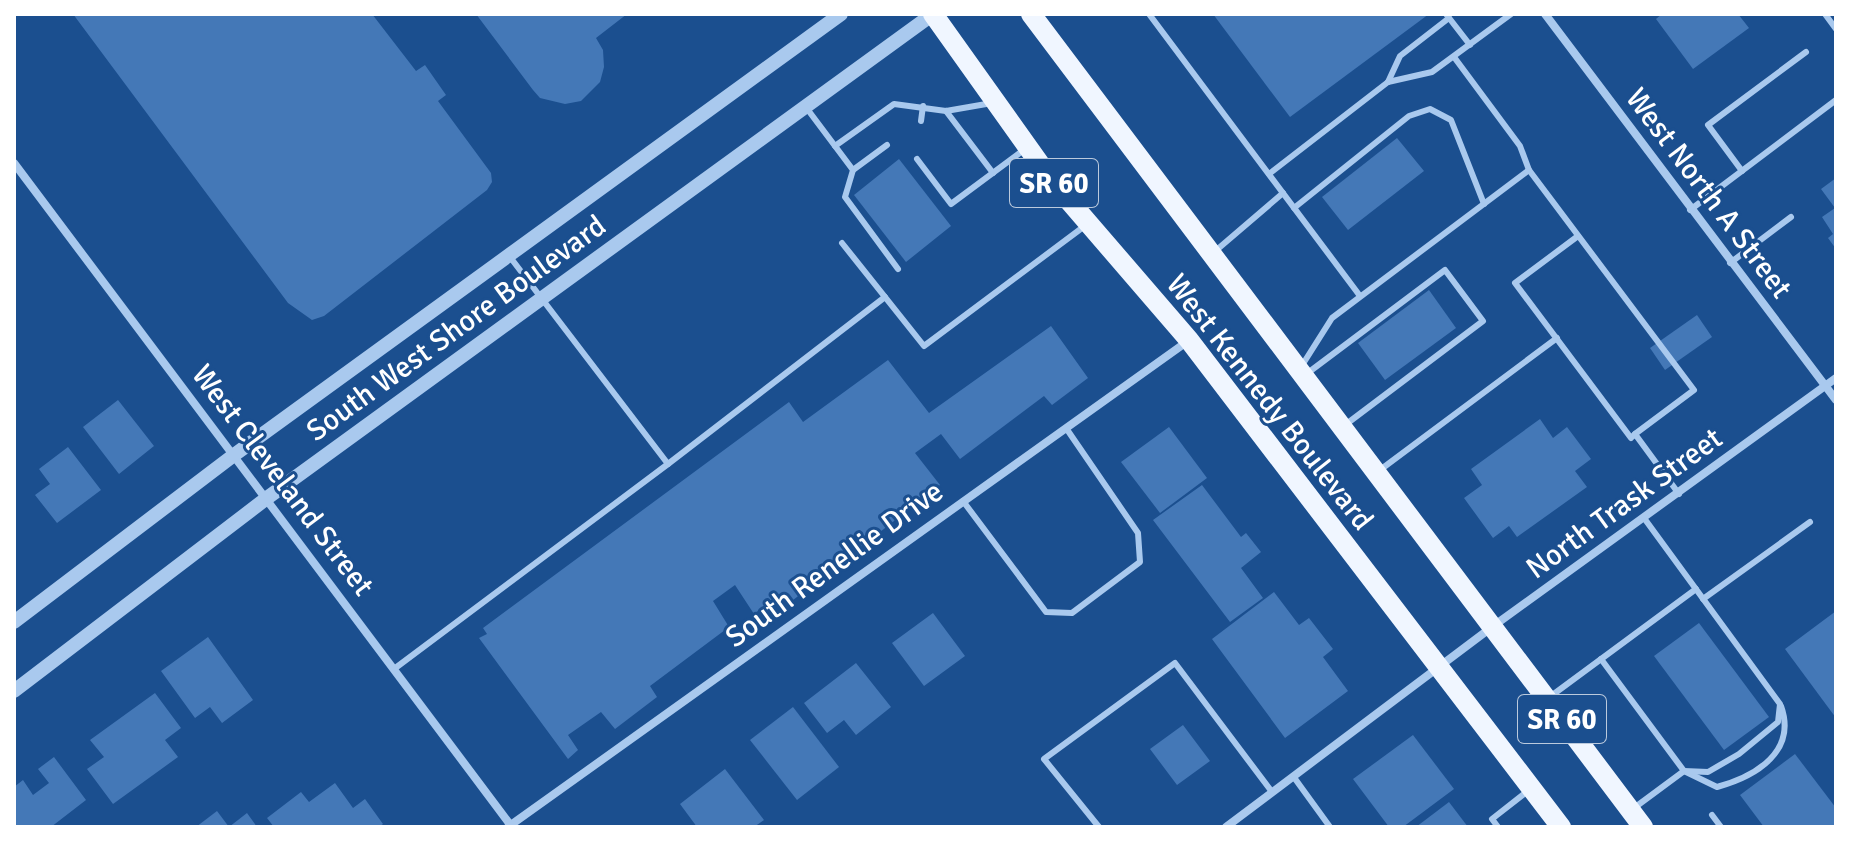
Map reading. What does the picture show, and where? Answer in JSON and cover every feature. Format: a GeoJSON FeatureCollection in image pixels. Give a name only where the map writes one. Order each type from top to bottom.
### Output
{"type":"FeatureCollection","features":[{"type":"Feature","properties":{"kind":"main road","name":"West Kennedy Boulevard"},"geometry":{"type":"LineString","coordinates":[[933,14],[1086,225],[1189,340],[1561,827]]}},
{"type":"Feature","properties":{"kind":"main road","name":"West Kennedy Boulevard"},"geometry":{"type":"LineString","coordinates":[[1031,14],[1637,819]]}},
{"type":"Feature","properties":{"kind":"street","name":"South West Shore Boulevard"},"geometry":{"type":"LineString","coordinates":[[14,622],[234,455],[841,14]]}},
{"type":"Feature","properties":{"kind":"street","name":"South West Shore Boulevard"},"geometry":{"type":"LineString","coordinates":[[14,691],[267,498],[933,14]]}},
{"type":"Feature","properties":{"kind":"street","name":"West North A Street"},"geometry":{"type":"LineString","coordinates":[[1545,14],[1836,400]]}},
{"type":"Feature","properties":{"kind":"street","name":"West Cleveland Street"},"geometry":{"type":"LineString","coordinates":[[14,163],[510,826]]}},
{"type":"Feature","properties":{"kind":"street","name":"South Renellie Drive"},"geometry":{"type":"LineString","coordinates":[[510,826],[1189,340]]}},
{"type":"Feature","properties":{"kind":"street","name":"North Trask Street"},"geometry":{"type":"LineString","coordinates":[[1226,827],[1492,627],[1836,378]]}},
{"type":"Feature","properties":{"kind":"lane"},"geometry":{"type":"LineString","coordinates":[[1149,14],[1360,296]]}},
{"type":"Feature","properties":{"kind":"lane"},"geometry":{"type":"LineString","coordinates":[[1269,174],[1388,82],[1432,72],[1511,14]]}},
{"type":"Feature","properties":{"kind":"lane"},"geometry":{"type":"LineString","coordinates":[[1825,14],[1836,29]]}},
{"type":"Feature","properties":{"kind":"lane"},"geometry":{"type":"LineString","coordinates":[[1388,82],[1400,56],[1448,16],[1470,45]]}},
{"type":"Feature","properties":{"kind":"lane"},"geometry":{"type":"LineString","coordinates":[[1742,171],[1708,125],[1806,52]]}},
{"type":"Feature","properties":{"kind":"lane"},"geometry":{"type":"LineString","coordinates":[[1454,57],[1520,146],[1529,170],[1694,390],[1631,438],[1515,283],[1578,236]]}},
{"type":"Feature","properties":{"kind":"lane"},"geometry":{"type":"LineString","coordinates":[[1690,210],[1836,100]]}},
{"type":"Feature","properties":{"kind":"lane"},"geometry":{"type":"LineString","coordinates":[[835,146],[894,104],[946,111],[996,102]]}},
{"type":"Feature","properties":{"kind":"lane"},"geometry":{"type":"LineString","coordinates":[[805,106],[853,170]]}},
{"type":"Feature","properties":{"kind":"lane"},"geometry":{"type":"LineString","coordinates":[[921,121],[923,106]]}},
{"type":"Feature","properties":{"kind":"lane"},"geometry":{"type":"LineString","coordinates":[[1294,208],[1409,116],[1430,109],[1451,120],[1484,204]]}},
{"type":"Feature","properties":{"kind":"lane"},"geometry":{"type":"LineString","coordinates":[[946,111],[993,173]]}},
{"type":"Feature","properties":{"kind":"lane"},"geometry":{"type":"LineString","coordinates":[[887,145],[853,170],[845,197],[898,269]]}},
{"type":"Feature","properties":{"kind":"lane"},"geometry":{"type":"LineString","coordinates":[[917,159],[951,204],[1028,146]]}},
{"type":"Feature","properties":{"kind":"lane"},"geometry":{"type":"LineString","coordinates":[[1302,373],[1332,318],[1529,170]]}},
{"type":"Feature","properties":{"kind":"lane"},"geometry":{"type":"LineString","coordinates":[[1212,253],[1283,193]]}},
{"type":"Feature","properties":{"kind":"lane"},"geometry":{"type":"LineString","coordinates":[[1730,263],[1791,217]]}},
{"type":"Feature","properties":{"kind":"lane"},"geometry":{"type":"LineString","coordinates":[[842,243],[924,346],[1086,225]]}},
{"type":"Feature","properties":{"kind":"lane"},"geometry":{"type":"LineString","coordinates":[[510,257],[668,464]]}},
{"type":"Feature","properties":{"kind":"lane"},"geometry":{"type":"LineString","coordinates":[[1302,373],[1445,270],[1455,282],[1483,321],[1342,427]]}},
{"type":"Feature","properties":{"kind":"lane"},"geometry":{"type":"LineString","coordinates":[[394,669],[885,297]]}},
{"type":"Feature","properties":{"kind":"lane"},"geometry":{"type":"LineString","coordinates":[[1376,473],[1557,338]]}},
{"type":"Feature","properties":{"kind":"lane"},"geometry":{"type":"LineString","coordinates":[[963,501],[1046,612],[1072,613],[1140,562],[1138,533],[1066,428]]}},
{"type":"Feature","properties":{"kind":"lane"},"geometry":{"type":"LineString","coordinates":[[1635,434],[1679,494]]}},
{"type":"Feature","properties":{"kind":"lane"},"geometry":{"type":"LineString","coordinates":[[1601,659],[1684,771],[1717,787],[1738,781],[1778,752],[1788,725],[1780,704],[1644,518]]}},
{"type":"Feature","properties":{"kind":"lane"},"geometry":{"type":"LineString","coordinates":[[1703,599],[1810,522]]}},
{"type":"Feature","properties":{"kind":"lane"},"geometry":{"type":"LineString","coordinates":[[1547,699],[1696,589]]}},
{"type":"Feature","properties":{"kind":"lane"},"geometry":{"type":"LineString","coordinates":[[1099,827],[1044,759],[1175,663],[1272,792]]}},
{"type":"Feature","properties":{"kind":"lane"},"geometry":{"type":"LineString","coordinates":[[1637,819],[1684,771],[1708,772],[1739,754],[1778,722],[1780,704]]}},
{"type":"Feature","properties":{"kind":"lane"},"geometry":{"type":"LineString","coordinates":[[1293,776],[1330,827]]}},
{"type":"Feature","properties":{"kind":"lane"},"geometry":{"type":"LineString","coordinates":[[1498,827],[1492,819],[1531,788]]}},
{"type":"Feature","properties":{"kind":"lane"},"geometry":{"type":"LineString","coordinates":[[1712,815],[1721,827]]}},
{"type":"Feature","properties":{"kind":"building"},"geometry":{"type":"Polygon","coordinates":[[[73,14],[372,14],[416,71],[425,65],[446,95],[438,101],[491,173],[492,182],[487,190],[324,316],[312,320],[288,303],[73,14]]]}},
{"type":"Feature","properties":{"kind":"building"},"geometry":{"type":"Polygon","coordinates":[[[476,14],[627,14],[596,38],[603,50],[604,67],[600,82],[581,101],[565,104],[540,98],[476,14]]]}},
{"type":"Feature","properties":{"kind":"building"},"geometry":{"type":"Polygon","coordinates":[[[1213,14],[1429,14],[1290,117],[1213,14]]]}},
{"type":"Feature","properties":{"kind":"building"},"geometry":{"type":"Polygon","coordinates":[[[1662,14],[1738,14],[1749,28],[1693,69],[1656,19],[1662,14]]]}},
{"type":"Feature","properties":{"kind":"building"},"geometry":{"type":"Polygon","coordinates":[[[1397,138],[1424,171],[1348,230],[1322,197],[1397,138]]]}},
{"type":"Feature","properties":{"kind":"building"},"geometry":{"type":"Polygon","coordinates":[[[899,159],[951,226],[906,262],[854,195],[899,159]]]}},
{"type":"Feature","properties":{"kind":"building"},"geometry":{"type":"Polygon","coordinates":[[[1836,178],[1836,249],[1828,238],[1833,234],[1822,217],[1835,208],[1821,189],[1836,178]]]}},
{"type":"Feature","properties":{"kind":"building"},"geometry":{"type":"Polygon","coordinates":[[[1429,290],[1456,328],[1385,380],[1358,343],[1429,290]]]}},
{"type":"Feature","properties":{"kind":"building"},"geometry":{"type":"Polygon","coordinates":[[[1697,315],[1712,337],[1665,370],[1650,348],[1697,315]]]}},
{"type":"Feature","properties":{"kind":"building"},"geometry":{"type":"Polygon","coordinates":[[[1051,326],[1088,378],[1052,405],[1044,396],[960,459],[941,434],[915,453],[940,485],[788,604],[780,594],[754,614],[735,585],[713,601],[729,627],[650,686],[657,697],[615,729],[601,712],[568,735],[578,750],[568,759],[479,638],[487,634],[483,628],[789,402],[803,422],[888,360],[929,413],[1051,326]]]}},
{"type":"Feature","properties":{"kind":"building"},"geometry":{"type":"Polygon","coordinates":[[[118,400],[154,446],[119,474],[83,427],[118,400]]]}},
{"type":"Feature","properties":{"kind":"building"},"geometry":{"type":"Polygon","coordinates":[[[1540,419],[1553,438],[1567,427],[1591,459],[1575,471],[1587,487],[1517,537],[1509,526],[1493,538],[1464,498],[1482,485],[1471,469],[1540,419]]]}},
{"type":"Feature","properties":{"kind":"building"},"geometry":{"type":"Polygon","coordinates":[[[1169,427],[1207,478],[1160,513],[1121,462],[1169,427]]]}},
{"type":"Feature","properties":{"kind":"building"},"geometry":{"type":"Polygon","coordinates":[[[68,447],[101,490],[57,523],[35,495],[50,484],[39,469],[68,447]]]}},
{"type":"Feature","properties":{"kind":"building"},"geometry":{"type":"Polygon","coordinates":[[[1202,485],[1241,537],[1246,533],[1261,552],[1241,568],[1263,598],[1230,622],[1153,520],[1202,485]]]}},
{"type":"Feature","properties":{"kind":"building"},"geometry":{"type":"Polygon","coordinates":[[[1274,592],[1299,625],[1309,618],[1333,649],[1323,657],[1348,691],[1285,738],[1212,639],[1274,592]]]}},
{"type":"Feature","properties":{"kind":"building"},"geometry":{"type":"Polygon","coordinates":[[[1836,611],[1836,718],[1785,649],[1836,611]]]}},
{"type":"Feature","properties":{"kind":"building"},"geometry":{"type":"Polygon","coordinates":[[[933,613],[965,656],[924,686],[892,643],[933,613]]]}},
{"type":"Feature","properties":{"kind":"building"},"geometry":{"type":"Polygon","coordinates":[[[1699,623],[1769,717],[1724,750],[1654,656],[1699,623]]]}},
{"type":"Feature","properties":{"kind":"building"},"geometry":{"type":"Polygon","coordinates":[[[208,637],[253,700],[222,723],[210,707],[195,718],[161,671],[208,637]]]}},
{"type":"Feature","properties":{"kind":"building"},"geometry":{"type":"Polygon","coordinates":[[[856,663],[891,707],[856,735],[844,720],[827,733],[804,703],[856,663]]]}},
{"type":"Feature","properties":{"kind":"building"},"geometry":{"type":"Polygon","coordinates":[[[155,693],[181,728],[165,740],[178,757],[113,804],[87,769],[104,757],[90,740],[155,693]]]}},
{"type":"Feature","properties":{"kind":"building"},"geometry":{"type":"Polygon","coordinates":[[[793,707],[839,767],[797,800],[750,740],[793,707]]]}},
{"type":"Feature","properties":{"kind":"building"},"geometry":{"type":"Polygon","coordinates":[[[1183,725],[1210,761],[1177,785],[1150,749],[1183,725]]]}},
{"type":"Feature","properties":{"kind":"building"},"geometry":{"type":"Polygon","coordinates":[[[1413,735],[1454,789],[1403,827],[1389,827],[1353,779],[1413,735]]]}},
{"type":"Feature","properties":{"kind":"building"},"geometry":{"type":"Polygon","coordinates":[[[1795,754],[1836,808],[1836,827],[1764,827],[1740,795],[1795,754]]]}},
{"type":"Feature","properties":{"kind":"building"},"geometry":{"type":"Polygon","coordinates":[[[54,757],[86,800],[51,827],[14,827],[14,787],[23,780],[33,795],[49,783],[38,769],[54,757]]]}},
{"type":"Feature","properties":{"kind":"building"},"geometry":{"type":"Polygon","coordinates":[[[725,769],[764,820],[754,827],[697,827],[680,804],[725,769]]]}},
{"type":"Feature","properties":{"kind":"building"},"geometry":{"type":"Polygon","coordinates":[[[335,783],[353,808],[365,799],[383,824],[379,827],[274,827],[267,818],[301,792],[309,802],[335,783]]]}},
{"type":"Feature","properties":{"kind":"building"},"geometry":{"type":"Polygon","coordinates":[[[1449,802],[1468,827],[1416,827],[1449,802]]]}},
{"type":"Feature","properties":{"kind":"building"},"geometry":{"type":"Polygon","coordinates":[[[217,811],[229,827],[196,827],[217,811]]]}},
{"type":"Feature","properties":{"kind":"building"},"geometry":{"type":"Polygon","coordinates":[[[247,813],[257,827],[229,827],[247,813]]]}}]}
